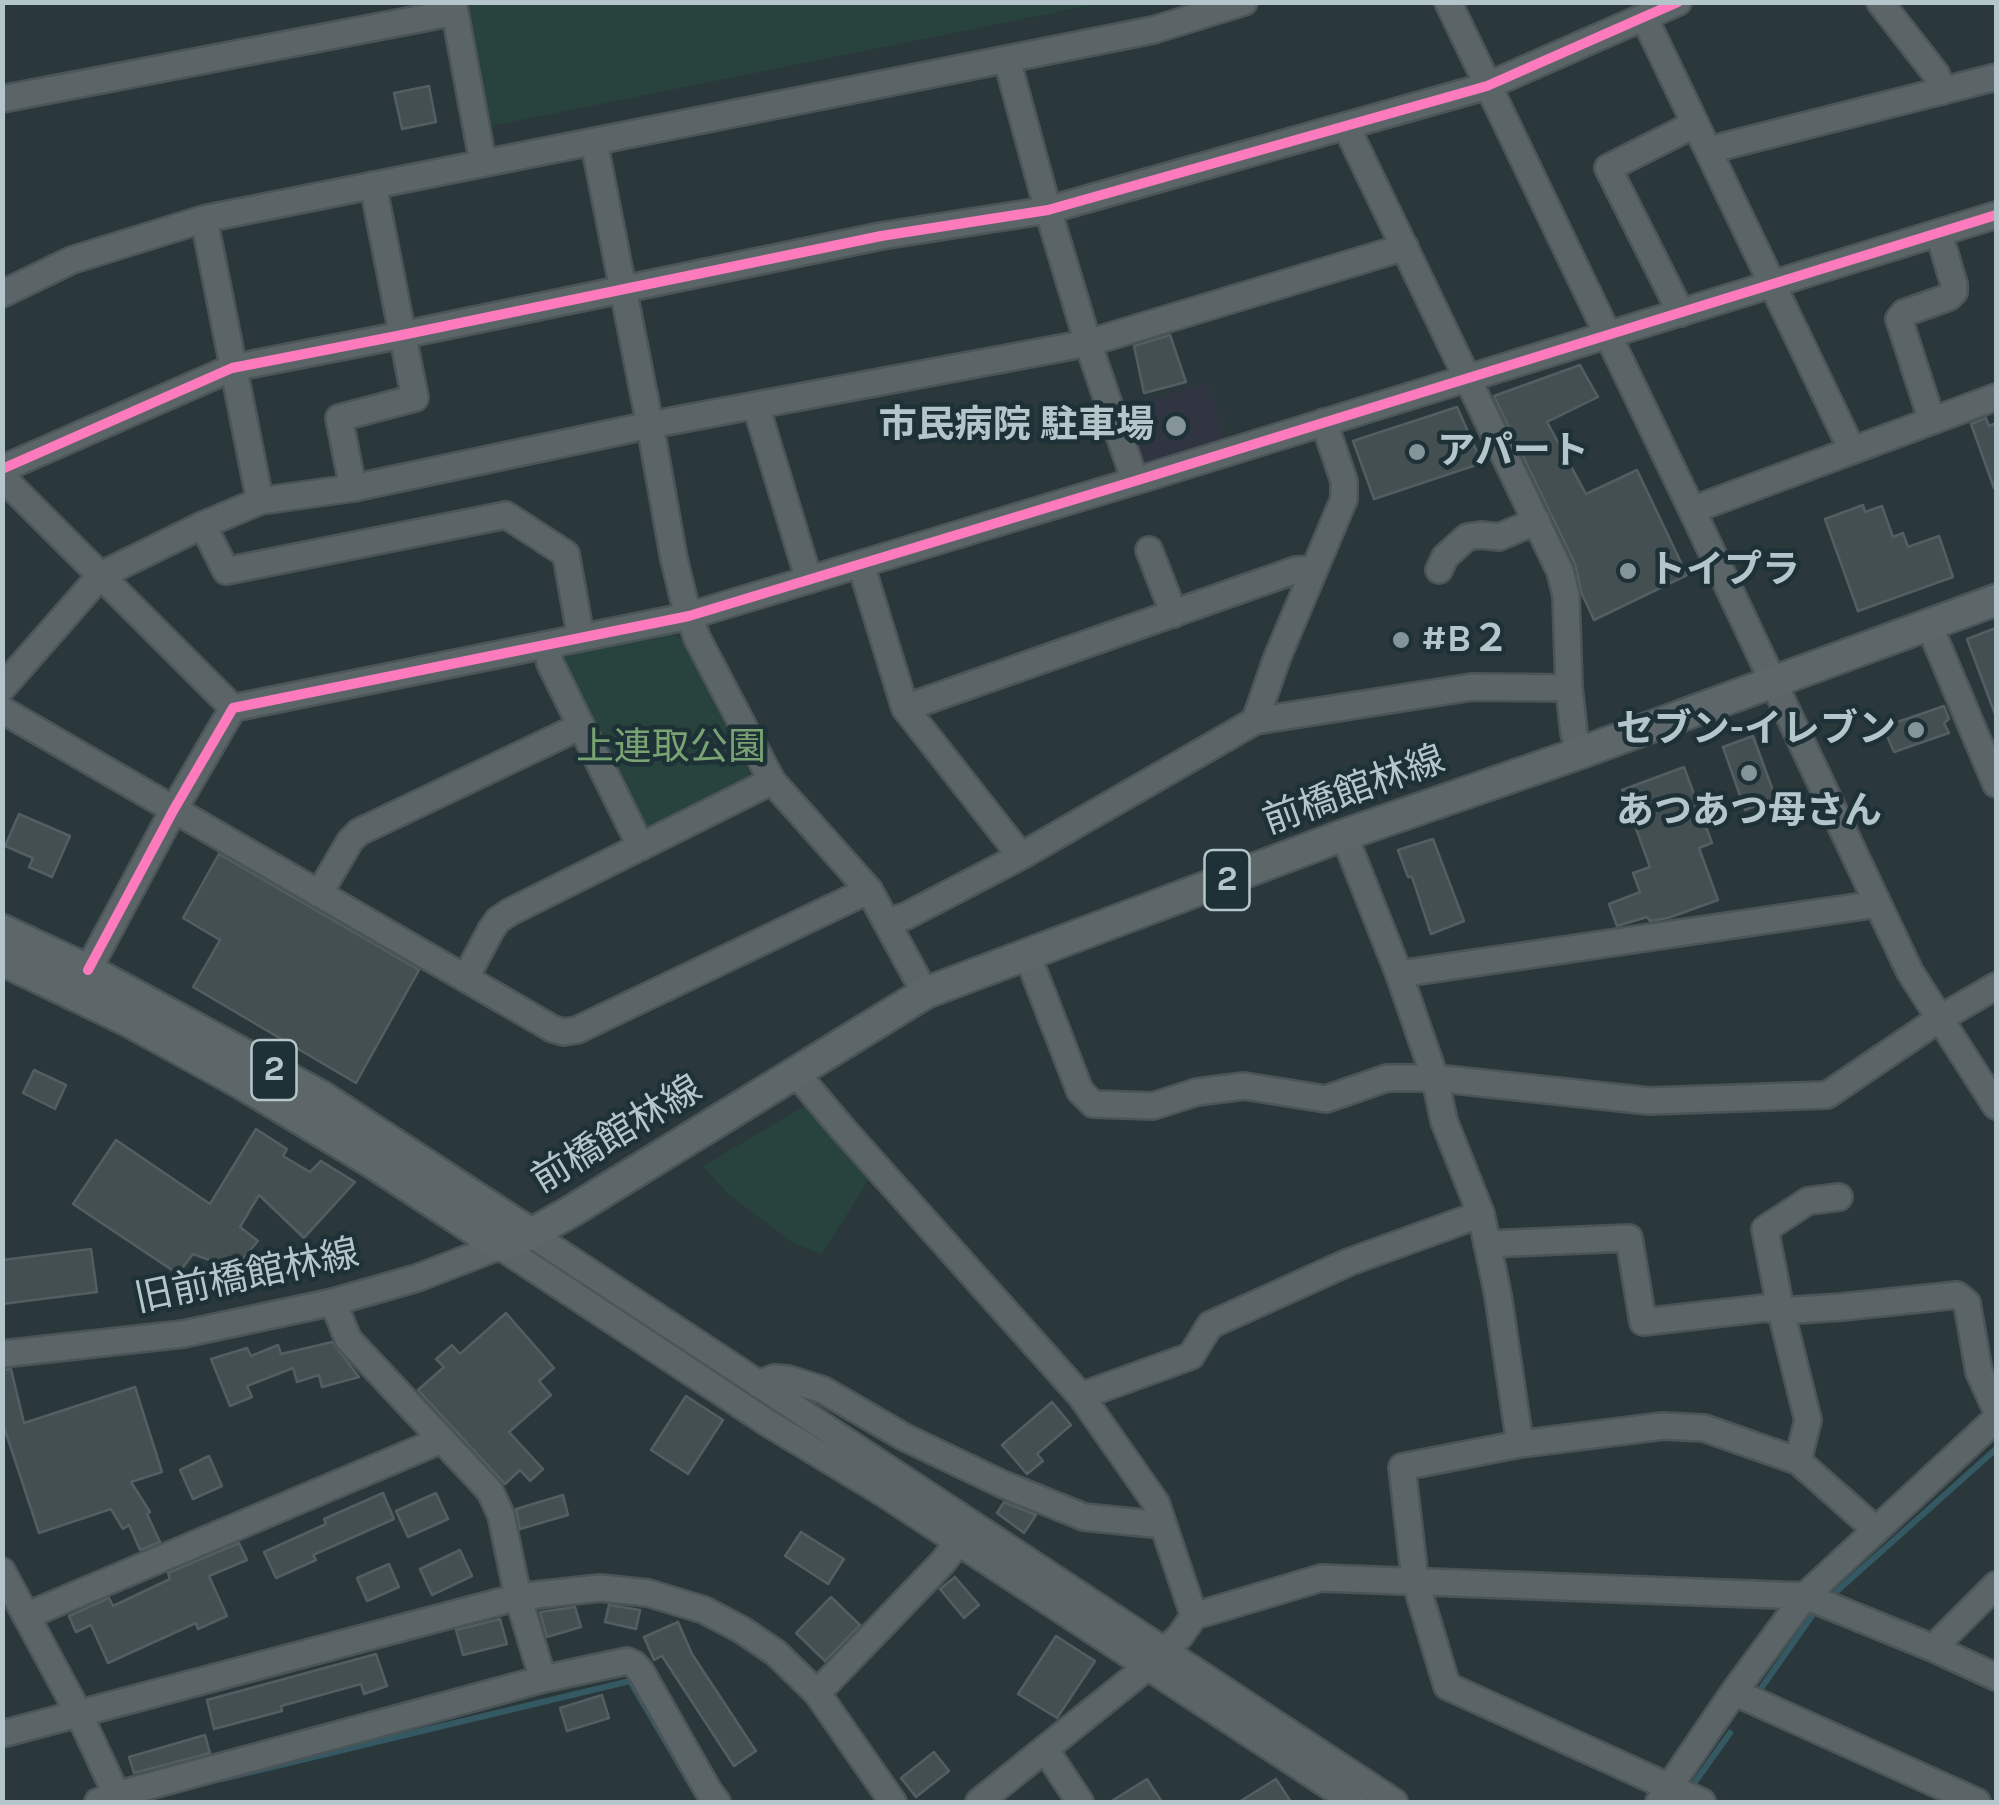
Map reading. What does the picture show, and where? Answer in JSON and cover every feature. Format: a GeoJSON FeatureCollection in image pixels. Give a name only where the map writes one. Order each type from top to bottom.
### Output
{"type":"FeatureCollection","features":[{"type":"Feature","properties":{"kind":"main road","name":"前橋館林線"},"geometry":{"type":"LineString","coordinates":[[500,1246],[570,1212],[926,993],[1344,835],[1996,600]]}},
{"type":"Feature","properties":{"kind":"main road","name":"2"},"geometry":{"type":"LineString","coordinates":[[2,930],[88,970],[322,1097],[531,1234]]}},
{"type":"Feature","properties":{"kind":"main road","name":"2"},"geometry":{"type":"LineString","coordinates":[[2,960],[127,1020],[243,1084],[376,1164],[500,1246]]}},
{"type":"Feature","properties":{"kind":"street"},"geometry":{"type":"LineString","coordinates":[[2,294],[72,260],[204,220],[1153,30],[1244,2]]}},
{"type":"Feature","properties":{"kind":"street"},"geometry":{"type":"LineString","coordinates":[[1448,2],[1774,682],[1876,904],[1910,972],[1996,1106]]}},
{"type":"Feature","properties":{"kind":"street"},"geometry":{"type":"LineString","coordinates":[[2,469],[232,368],[881,236],[1048,210],[1487,86],[1678,2]]}},
{"type":"Feature","properties":{"kind":"street"},"geometry":{"type":"LineString","coordinates":[[1880,2],[1936,74],[1943,91]]}},
{"type":"Feature","properties":{"kind":"street"},"geometry":{"type":"LineString","coordinates":[[2,99],[454,7],[484,163]]}},
{"type":"Feature","properties":{"kind":"street"},"geometry":{"type":"LineString","coordinates":[[1644,17],[1852,450]]}},
{"type":"Feature","properties":{"kind":"street"},"geometry":{"type":"LineString","coordinates":[[1008,60],[1088,343],[1135,481]]}},
{"type":"Feature","properties":{"kind":"street"},"geometry":{"type":"LineString","coordinates":[[1709,150],[1996,77]]}},
{"type":"Feature","properties":{"kind":"street"},"geometry":{"type":"LineString","coordinates":[[1680,312],[1608,168],[1696,124]]}},
{"type":"Feature","properties":{"kind":"street"},"geometry":{"type":"LineString","coordinates":[[1346,126],[1560,572],[1566,595],[1569,688],[1580,753]]}},
{"type":"Feature","properties":{"kind":"street"},"geometry":{"type":"LineString","coordinates":[[594,142],[674,559],[697,638],[772,781],[870,890],[926,993]]}},
{"type":"Feature","properties":{"kind":"street"},"geometry":{"type":"LineString","coordinates":[[353,488],[339,418],[415,398],[373,185]]}},
{"type":"Feature","properties":{"kind":"street"},"geometry":{"type":"LineString","coordinates":[[88,970],[173,811],[234,708],[689,616],[1996,215]]}},
{"type":"Feature","properties":{"kind":"street"},"geometry":{"type":"LineString","coordinates":[[204,220],[260,501]]}},
{"type":"Feature","properties":{"kind":"street"},"geometry":{"type":"LineString","coordinates":[[1932,421],[1899,320],[1904,313],[1948,298],[1954,292],[1939,234]]}},
{"type":"Feature","properties":{"kind":"street"},"geometry":{"type":"LineString","coordinates":[[2,688],[101,576],[202,524],[260,501],[353,488],[650,425],[1088,343],[1405,247]]}},
{"type":"Feature","properties":{"kind":"street"},"geometry":{"type":"LineString","coordinates":[[1692,510],[1996,397]]}},
{"type":"Feature","properties":{"kind":"street"},"geometry":{"type":"LineString","coordinates":[[756,406],[810,580]]}},
{"type":"Feature","properties":{"kind":"street"},"geometry":{"type":"LineString","coordinates":[[1255,722],[1277,658],[1344,499],[1345,489],[1324,422]]}},
{"type":"Feature","properties":{"kind":"street"},"geometry":{"type":"LineString","coordinates":[[2,477],[234,708]]}},
{"type":"Feature","properties":{"kind":"street"},"geometry":{"type":"LineString","coordinates":[[202,524],[226,571],[506,515],[566,554],[580,638]]}},
{"type":"Feature","properties":{"kind":"street"},"geometry":{"type":"LineString","coordinates":[[1439,570],[1457,546],[1496,550],[1540,529]]}},
{"type":"Feature","properties":{"kind":"street"},"geometry":{"type":"LineString","coordinates":[[1149,550],[1174,614]]}},
{"type":"Feature","properties":{"kind":"street"},"geometry":{"type":"LineString","coordinates":[[860,565],[904,708],[1021,856]]}},
{"type":"Feature","properties":{"kind":"street"},"geometry":{"type":"LineString","coordinates":[[904,708],[1296,570],[1314,569]]}},
{"type":"Feature","properties":{"kind":"street"},"geometry":{"type":"LineString","coordinates":[[1929,625],[1996,784]]}},
{"type":"Feature","properties":{"kind":"street"},"geometry":{"type":"LineString","coordinates":[[547,645],[550,663],[641,846]]}},
{"type":"Feature","properties":{"kind":"street"},"geometry":{"type":"LineString","coordinates":[[888,922],[1021,856],[1255,722],[1472,687],[1569,688]]}},
{"type":"Feature","properties":{"kind":"street"},"geometry":{"type":"LineString","coordinates":[[2,710],[553,1030],[577,1030],[870,890]]}},
{"type":"Feature","properties":{"kind":"street"},"geometry":{"type":"LineString","coordinates":[[319,894],[359,832],[581,726]]}},
{"type":"Feature","properties":{"kind":"street"},"geometry":{"type":"LineString","coordinates":[[466,977],[498,920],[772,781]]}},
{"type":"Feature","properties":{"kind":"street"},"geometry":{"type":"LineString","coordinates":[[1344,835],[1399,974],[1434,1078],[1444,1121],[1480,1214],[1498,1295],[1520,1444]]}},
{"type":"Feature","properties":{"kind":"street"},"geometry":{"type":"LineString","coordinates":[[1399,974],[1876,904]]}},
{"type":"Feature","properties":{"kind":"street"},"geometry":{"type":"LineString","coordinates":[[1027,954],[1080,1091],[1092,1104],[1153,1106],[1198,1092],[1244,1086],[1326,1100],[1387,1078],[1434,1078],[1649,1101],[1827,1095],[1939,1019],[1996,986]]}},
{"type":"Feature","properties":{"kind":"street"},"geometry":{"type":"LineString","coordinates":[[795,1072],[1081,1396],[1156,1503],[1194,1616]]}},
{"type":"Feature","properties":{"kind":"street"},"geometry":{"type":"LineString","coordinates":[[1798,1460],[1808,1420],[1765,1229],[1808,1200],[1839,1197]]}},
{"type":"Feature","properties":{"kind":"street"},"geometry":{"type":"LineString","coordinates":[[1081,1396],[1191,1356],[1210,1324],[1349,1262],[1480,1214]]}},
{"type":"Feature","properties":{"kind":"street"},"geometry":{"type":"LineString","coordinates":[[531,1234],[758,1384],[1156,1659],[1354,1802]]}},
{"type":"Feature","properties":{"kind":"street"},"geometry":{"type":"LineString","coordinates":[[1487,1244],[1629,1238],[1644,1322],[1764,1308],[1781,1311],[1957,1295],[1967,1303],[1979,1372],[1996,1410]]}},
{"type":"Feature","properties":{"kind":"street"},"geometry":{"type":"LineString","coordinates":[[500,1246],[768,1423],[958,1542],[1394,1802]]}},
{"type":"Feature","properties":{"kind":"street","name":"旧前橋館林線"},"geometry":{"type":"LineString","coordinates":[[2,1354],[182,1334],[333,1302],[417,1278],[500,1246]]}},
{"type":"Feature","properties":{"kind":"street"},"geometry":{"type":"LineString","coordinates":[[333,1302],[348,1339],[490,1491],[501,1515],[518,1597],[543,1678]]}},
{"type":"Feature","properties":{"kind":"street"},"geometry":{"type":"LineString","coordinates":[[758,1384],[788,1378],[823,1390],[904,1437],[1002,1484],[1084,1517],[1163,1525]]}},
{"type":"Feature","properties":{"kind":"street"},"geometry":{"type":"LineString","coordinates":[[1664,1794],[1805,1596],[1996,1420]]}},
{"type":"Feature","properties":{"kind":"street"},"geometry":{"type":"LineString","coordinates":[[1702,1802],[1664,1794],[1447,1686],[1416,1580],[1402,1467],[1520,1444],[1663,1426],[1704,1428],[1798,1460],[1876,1530]]}},
{"type":"Feature","properties":{"kind":"street"},"geometry":{"type":"LineString","coordinates":[[26,1616],[441,1440]]}},
{"type":"Feature","properties":{"kind":"street"},"geometry":{"type":"LineString","coordinates":[[816,1693],[958,1542]]}},
{"type":"Feature","properties":{"kind":"street"},"geometry":{"type":"LineString","coordinates":[[2,1571],[79,1714],[111,1800],[543,1678],[627,1661],[634,1664],[717,1802]]}},
{"type":"Feature","properties":{"kind":"street"},"geometry":{"type":"LineString","coordinates":[[979,1802],[1156,1659],[1194,1616],[1321,1578],[1805,1596],[1996,1677]]}},
{"type":"Feature","properties":{"kind":"street"},"geometry":{"type":"LineString","coordinates":[[1932,1648],[1996,1585]]}},
{"type":"Feature","properties":{"kind":"street"},"geometry":{"type":"LineString","coordinates":[[2,1734],[518,1597],[600,1588],[648,1593],[704,1610],[776,1653],[816,1693],[893,1802]]}},
{"type":"Feature","properties":{"kind":"street"},"geometry":{"type":"LineString","coordinates":[[1734,1692],[1976,1802]]}},
{"type":"Feature","properties":{"kind":"street"},"geometry":{"type":"LineString","coordinates":[[1045,1749],[1080,1802]]}},
{"type":"Feature","properties":{"kind":"shaded area","name":"市民病院 駐車場"},"geometry":{"type":"Polygon","coordinates":[[[1209,383],[1225,443],[1145,469],[1126,408],[1209,383]]]}},
{"type":"Feature","properties":{"kind":"green space"},"geometry":{"type":"Polygon","coordinates":[[[466,2],[1102,3],[491,126],[466,2]]]}},
{"type":"Feature","properties":{"kind":"green space","name":"上連取公園"},"geometry":{"type":"Polygon","coordinates":[[[671,634],[682,640],[751,776],[747,782],[652,829],[643,826],[563,660],[567,654],[671,634]]]}},
{"type":"Feature","properties":{"kind":"green space"},"geometry":{"type":"Polygon","coordinates":[[[806,1105],[871,1176],[822,1254],[793,1243],[728,1194],[703,1166],[806,1105]]]}},
{"type":"Feature","properties":{"kind":"building"},"geometry":{"type":"Polygon","coordinates":[[[429,86],[436,122],[402,129],[394,93],[429,86]]]}},
{"type":"Feature","properties":{"kind":"building"},"geometry":{"type":"Polygon","coordinates":[[[1170,335],[1186,382],[1144,393],[1134,346],[1170,335]]]}},
{"type":"Feature","properties":{"kind":"building"},"geometry":{"type":"Polygon","coordinates":[[[1580,365],[1598,397],[1547,422],[1586,494],[1637,470],[1687,575],[1594,620],[1582,594],[1575,564],[1494,396],[1580,365]]]}},
{"type":"Feature","properties":{"kind":"building","name":"アパート"},"geometry":{"type":"Polygon","coordinates":[[[1457,407],[1482,463],[1374,499],[1353,441],[1457,407]]]}},
{"type":"Feature","properties":{"kind":"building"},"geometry":{"type":"Polygon","coordinates":[[[1986,418],[1989,426],[1996,423],[1994,488],[1971,424],[1986,418]]]}},
{"type":"Feature","properties":{"kind":"building"},"geometry":{"type":"Polygon","coordinates":[[[1863,505],[1865,512],[1882,506],[1893,537],[1903,533],[1908,547],[1939,536],[1953,577],[1858,611],[1825,519],[1863,505]]]}},
{"type":"Feature","properties":{"kind":"building"},"geometry":{"type":"Polygon","coordinates":[[[1996,628],[1996,713],[1995,714],[1967,639],[1996,628]]]}},
{"type":"Feature","properties":{"kind":"building","name":"セブン-イレブン"},"geometry":{"type":"Polygon","coordinates":[[[1944,706],[1949,719],[1944,723],[1949,733],[1894,752],[1883,727],[1944,706]]]}},
{"type":"Feature","properties":{"kind":"building","name":"あつあつ母さん"},"geometry":{"type":"Polygon","coordinates":[[[1753,736],[1776,799],[1745,810],[1723,747],[1753,736]]]}},
{"type":"Feature","properties":{"kind":"building"},"geometry":{"type":"Polygon","coordinates":[[[1684,767],[1712,843],[1699,848],[1718,900],[1668,918],[1650,921],[1647,917],[1617,926],[1609,904],[1640,892],[1633,873],[1650,867],[1622,790],[1684,767]]]}},
{"type":"Feature","properties":{"kind":"building"},"geometry":{"type":"Polygon","coordinates":[[[19,814],[70,836],[52,877],[29,867],[33,858],[5,846],[19,814]]]}},
{"type":"Feature","properties":{"kind":"building"},"geometry":{"type":"Polygon","coordinates":[[[1433,839],[1464,921],[1431,934],[1412,877],[1408,877],[1398,850],[1433,839]]]}},
{"type":"Feature","properties":{"kind":"building"},"geometry":{"type":"Polygon","coordinates":[[[219,854],[419,970],[356,1083],[193,987],[220,940],[183,918],[219,854]]]}},
{"type":"Feature","properties":{"kind":"building"},"geometry":{"type":"Polygon","coordinates":[[[34,1070],[66,1085],[55,1109],[23,1093],[34,1070]]]}},
{"type":"Feature","properties":{"kind":"building"},"geometry":{"type":"Polygon","coordinates":[[[256,1129],[287,1149],[283,1156],[310,1172],[321,1161],[355,1182],[304,1238],[259,1195],[240,1227],[258,1241],[234,1269],[193,1254],[178,1274],[73,1204],[116,1140],[210,1204],[256,1129]]]}},
{"type":"Feature","properties":{"kind":"building"},"geometry":{"type":"Polygon","coordinates":[[[91,1249],[97,1292],[2,1304],[2,1260],[91,1249]]]}},
{"type":"Feature","properties":{"kind":"building"},"geometry":{"type":"Polygon","coordinates":[[[506,1313],[554,1368],[539,1381],[551,1395],[509,1432],[543,1469],[530,1481],[520,1470],[505,1484],[418,1390],[444,1367],[436,1359],[452,1345],[460,1354],[506,1313]]]}},
{"type":"Feature","properties":{"kind":"building"},"geometry":{"type":"Polygon","coordinates":[[[332,1342],[359,1377],[322,1387],[319,1375],[297,1382],[293,1368],[247,1386],[252,1397],[230,1406],[211,1359],[247,1348],[251,1356],[278,1345],[281,1354],[332,1342]]]}},
{"type":"Feature","properties":{"kind":"building"},"geometry":{"type":"Polygon","coordinates":[[[11,1369],[24,1423],[135,1387],[162,1472],[131,1482],[150,1512],[147,1514],[160,1542],[140,1550],[129,1525],[123,1529],[111,1509],[39,1533],[2,1421],[2,1370],[11,1369]]]}},
{"type":"Feature","properties":{"kind":"building"},"geometry":{"type":"Polygon","coordinates":[[[686,1396],[723,1420],[688,1474],[651,1450],[686,1396]]]}},
{"type":"Feature","properties":{"kind":"building"},"geometry":{"type":"Polygon","coordinates":[[[1052,1402],[1071,1425],[1037,1454],[1043,1461],[1027,1474],[1002,1445],[1052,1402]]]}},
{"type":"Feature","properties":{"kind":"building"},"geometry":{"type":"Polygon","coordinates":[[[209,1456],[222,1486],[193,1499],[180,1470],[209,1456]]]}},
{"type":"Feature","properties":{"kind":"building"},"geometry":{"type":"Polygon","coordinates":[[[383,1493],[394,1519],[313,1555],[316,1560],[276,1578],[264,1552],[383,1493]]]}},
{"type":"Feature","properties":{"kind":"building"},"geometry":{"type":"Polygon","coordinates":[[[436,1493],[448,1519],[408,1537],[396,1511],[436,1493]]]}},
{"type":"Feature","properties":{"kind":"building"},"geometry":{"type":"Polygon","coordinates":[[[563,1495],[568,1515],[520,1529],[516,1509],[563,1495]]]}},
{"type":"Feature","properties":{"kind":"building"},"geometry":{"type":"Polygon","coordinates":[[[1004,1502],[1036,1515],[1024,1533],[997,1513],[1004,1502]]]}},
{"type":"Feature","properties":{"kind":"building"},"geometry":{"type":"Polygon","coordinates":[[[801,1532],[844,1559],[828,1584],[785,1556],[801,1532]]]}},
{"type":"Feature","properties":{"kind":"building"},"geometry":{"type":"Polygon","coordinates":[[[239,1543],[247,1560],[209,1576],[227,1616],[198,1629],[196,1623],[108,1663],[91,1625],[76,1632],[69,1616],[109,1598],[113,1606],[170,1579],[168,1573],[239,1543]]]}},
{"type":"Feature","properties":{"kind":"building"},"geometry":{"type":"Polygon","coordinates":[[[460,1550],[472,1576],[432,1595],[420,1569],[460,1550]]]}},
{"type":"Feature","properties":{"kind":"building"},"geometry":{"type":"Polygon","coordinates":[[[389,1564],[399,1587],[367,1601],[357,1578],[389,1564]]]}},
{"type":"Feature","properties":{"kind":"building"},"geometry":{"type":"Polygon","coordinates":[[[955,1577],[979,1605],[964,1618],[940,1589],[955,1577]]]}},
{"type":"Feature","properties":{"kind":"building"},"geometry":{"type":"Polygon","coordinates":[[[831,1597],[860,1625],[825,1661],[796,1633],[831,1597]]]}},
{"type":"Feature","properties":{"kind":"building"},"geometry":{"type":"Polygon","coordinates":[[[609,1605],[640,1610],[636,1629],[605,1622],[609,1605]]]}},
{"type":"Feature","properties":{"kind":"building"},"geometry":{"type":"Polygon","coordinates":[[[575,1607],[581,1627],[547,1637],[540,1612],[575,1607]]]}},
{"type":"Feature","properties":{"kind":"building"},"geometry":{"type":"Polygon","coordinates":[[[500,1619],[507,1644],[463,1655],[456,1630],[500,1619]]]}},
{"type":"Feature","properties":{"kind":"building"},"geometry":{"type":"Polygon","coordinates":[[[678,1622],[692,1654],[756,1751],[734,1766],[662,1656],[654,1660],[644,1637],[678,1622]]]}},
{"type":"Feature","properties":{"kind":"building"},"geometry":{"type":"Polygon","coordinates":[[[1056,1636],[1095,1661],[1057,1718],[1018,1694],[1056,1636]]]}},
{"type":"Feature","properties":{"kind":"building"},"geometry":{"type":"Polygon","coordinates":[[[376,1654],[387,1686],[364,1694],[361,1684],[214,1729],[207,1700],[376,1654]]]}},
{"type":"Feature","properties":{"kind":"building"},"geometry":{"type":"Polygon","coordinates":[[[602,1695],[609,1718],[567,1731],[560,1708],[602,1695]]]}},
{"type":"Feature","properties":{"kind":"building"},"geometry":{"type":"Polygon","coordinates":[[[205,1735],[210,1753],[134,1773],[129,1757],[205,1735]]]}},
{"type":"Feature","properties":{"kind":"building"},"geometry":{"type":"Polygon","coordinates":[[[934,1752],[949,1771],[916,1797],[901,1778],[934,1752]]]}},
{"type":"Feature","properties":{"kind":"building"},"geometry":{"type":"Polygon","coordinates":[[[1147,1779],[1162,1802],[1110,1802],[1147,1779]]]}},
{"type":"Feature","properties":{"kind":"building"},"geometry":{"type":"Polygon","coordinates":[[[1276,1779],[1291,1802],[1239,1802],[1276,1779]]]}},
{"type":"Feature","properties":{"kind":"waterway"},"geometry":{"type":"LineString","coordinates":[[1837,1591],[1996,1449]]}},
{"type":"Feature","properties":{"kind":"waterway"},"geometry":{"type":"LineString","coordinates":[[1762,1687],[1812,1616]]}},
{"type":"Feature","properties":{"kind":"waterway"},"geometry":{"type":"LineString","coordinates":[[222,1779],[630,1681],[701,1802]]}},
{"type":"Feature","properties":{"kind":"waterway"},"geometry":{"type":"LineString","coordinates":[[1695,1782],[1730,1733]]}},
{"type":"Feature","properties":{"kind":"cycle path"},"geometry":{"type":"LineString","coordinates":[[2,469],[232,368],[881,236],[1048,210],[1487,86],[1678,2]]}},
{"type":"Feature","properties":{"kind":"cycle path"},"geometry":{"type":"LineString","coordinates":[[88,970],[233,708],[689,616],[1996,215]]}},
{"type":"Feature","properties":{"kind":"place","name":"市民病院 駐車場"},"geometry":{"type":"Point","coordinates":[1176,426]}},
{"type":"Feature","properties":{"kind":"place","name":"アパート"},"geometry":{"type":"Point","coordinates":[1417,452]}},
{"type":"Feature","properties":{"kind":"place","name":"トイプラ"},"geometry":{"type":"Point","coordinates":[1628,571]}},
{"type":"Feature","properties":{"kind":"place","name":"#B２"},"geometry":{"type":"Point","coordinates":[1401,640]}},
{"type":"Feature","properties":{"kind":"place","name":"セブン-イレブン"},"geometry":{"type":"Point","coordinates":[1916,730]}},
{"type":"Feature","properties":{"kind":"place","name":"あつあつ母さん"},"geometry":{"type":"Point","coordinates":[1749,773]}}]}
